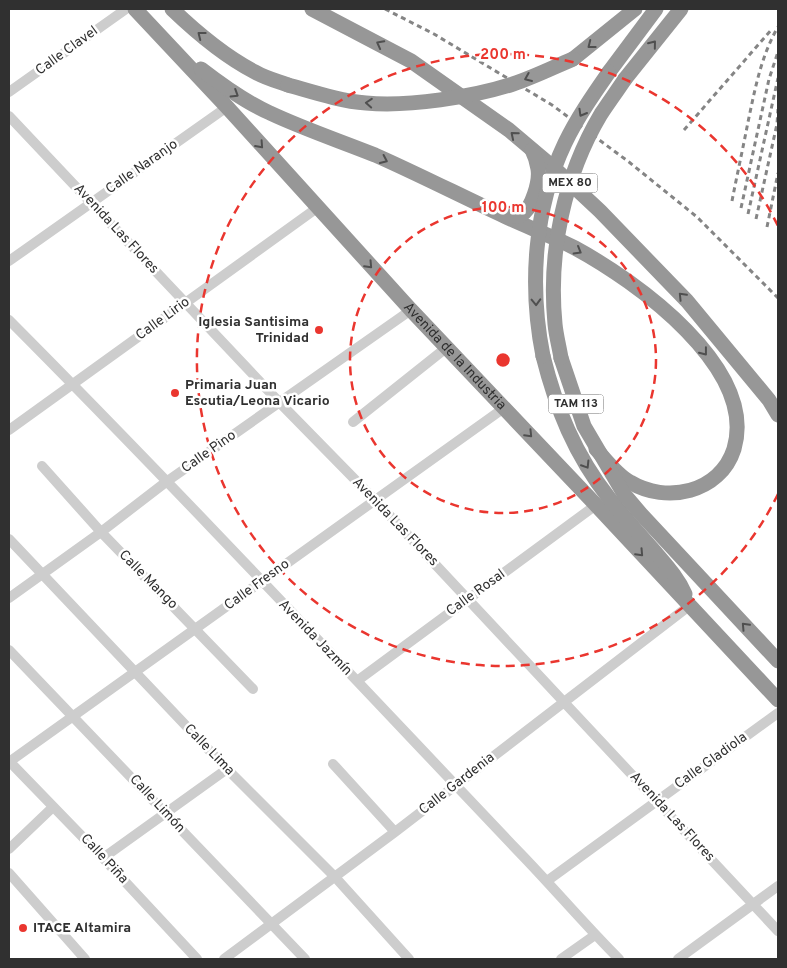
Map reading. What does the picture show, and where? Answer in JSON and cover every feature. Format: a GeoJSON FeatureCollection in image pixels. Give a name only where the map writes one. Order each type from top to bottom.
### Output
{"type":"FeatureCollection","features":[{"type":"Feature","properties":{"kind":"highway","name":"Avenida de la Industria"},"geometry":{"type":"LineString","coordinates":[[135,9],[227,107],[446,348],[778,700]]}},
{"type":"Feature","properties":{"kind":"highway"},"geometry":{"type":"LineString","coordinates":[[172,9],[190,27],[230,57],[256,73],[288,85],[327,96],[365,103],[404,104],[485,92],[514,84],[573,59],[635,9]]}},
{"type":"Feature","properties":{"kind":"highway","name":"MEX 80"},"geometry":{"type":"LineString","coordinates":[[312,9],[411,61],[509,130],[532,150],[600,211],[687,301],[769,400],[778,415]]}},
{"type":"Feature","properties":{"kind":"highway"},"geometry":{"type":"LineString","coordinates":[[656,9],[585,107],[565,144],[555,169],[542,213],[536,266],[537,326],[543,356],[558,409],[570,438],[587,468],[608,498],[676,576],[689,606]]}},
{"type":"Feature","properties":{"kind":"highway","name":"TAM 113"},"geometry":{"type":"LineString","coordinates":[[596,449],[584,426],[561,358],[555,325],[553,296],[558,226],[566,196],[588,139],[601,115],[625,79],[681,9]]}},
{"type":"Feature","properties":{"kind":"highway"},"geometry":{"type":"LineString","coordinates":[[168,44],[224,87],[269,113],[375,156],[575,248],[643,292],[691,335],[718,370],[733,400],[736,414],[736,441],[726,465],[705,484],[692,490],[676,494],[663,493],[639,487],[628,481],[596,449]]}},
{"type":"Feature","properties":{"kind":"highway"},"geometry":{"type":"LineString","coordinates":[[504,216],[524,214],[531,203],[538,177],[536,160],[532,150]]}},
{"type":"Feature","properties":{"kind":"highway"},"geometry":{"type":"LineString","coordinates":[[596,449],[624,494],[640,514],[778,661]]}},
{"type":"Feature","properties":{"kind":"street","name":"Calle Clavel"},"geometry":{"type":"LineString","coordinates":[[9,92],[126,9]]}},
{"type":"Feature","properties":{"kind":"street","name":"Calle Naranjo"},"geometry":{"type":"LineString","coordinates":[[9,261],[227,107]]}},
{"type":"Feature","properties":{"kind":"street","name":"Avenida Las Flores"},"geometry":{"type":"LineString","coordinates":[[9,116],[280,403],[375,500],[778,930]]}},
{"type":"Feature","properties":{"kind":"street","name":"Calle Lirio"},"geometry":{"type":"LineString","coordinates":[[9,430],[317,208]]}},
{"type":"Feature","properties":{"kind":"street","name":"Calle Pino"},"geometry":{"type":"LineString","coordinates":[[9,598],[101,532],[166,482],[411,310]]}},
{"type":"Feature","properties":{"kind":"street","name":"Avenida Jazmín"},"geometry":{"type":"LineString","coordinates":[[9,320],[547,880],[618,959]]}},
{"type":"Feature","properties":{"kind":"street"},"geometry":{"type":"LineString","coordinates":[[353,422],[446,348]]}},
{"type":"Feature","properties":{"kind":"street","name":"Calle Fresno"},"geometry":{"type":"LineString","coordinates":[[9,761],[504,408]]}},
{"type":"Feature","properties":{"kind":"street","name":"Calle Mango"},"geometry":{"type":"LineString","coordinates":[[42,466],[101,532],[253,689]]}},
{"type":"Feature","properties":{"kind":"street","name":"Calle Rosal"},"geometry":{"type":"LineString","coordinates":[[356,681],[596,505]]}},
{"type":"Feature","properties":{"kind":"street","name":"Calle Lima"},"geometry":{"type":"LineString","coordinates":[[9,539],[227,769],[335,877],[409,959]]}},
{"type":"Feature","properties":{"kind":"street","name":"Calle Gardenia"},"geometry":{"type":"LineString","coordinates":[[224,959],[395,832],[689,606]]}},
{"type":"Feature","properties":{"kind":"street","name":"Calle Limón"},"geometry":{"type":"LineString","coordinates":[[9,650],[305,959]]}},
{"type":"Feature","properties":{"kind":"street","name":"Calle Gladiola"},"geometry":{"type":"LineString","coordinates":[[547,880],[778,713]]}},
{"type":"Feature","properties":{"kind":"street","name":"Calle Piña"},"geometry":{"type":"LineString","coordinates":[[9,761],[54,806],[197,959]]}},
{"type":"Feature","properties":{"kind":"street"},"geometry":{"type":"LineString","coordinates":[[333,764],[395,832]]}},
{"type":"Feature","properties":{"kind":"street"},"geometry":{"type":"LineString","coordinates":[[103,858],[227,769]]}},
{"type":"Feature","properties":{"kind":"street"},"geometry":{"type":"LineString","coordinates":[[9,849],[54,806]]}},
{"type":"Feature","properties":{"kind":"street"},"geometry":{"type":"LineString","coordinates":[[9,873],[85,959]]}},
{"type":"Feature","properties":{"kind":"street"},"geometry":{"type":"LineString","coordinates":[[678,959],[778,886]]}},
{"type":"Feature","properties":{"kind":"street"},"geometry":{"type":"LineString","coordinates":[[561,959],[595,935]]}},
{"type":"Feature","properties":{"kind":"railway"},"geometry":{"type":"LineString","coordinates":[[385,9],[434,34],[552,105],[629,162],[697,217],[778,298]]}},
{"type":"Feature","properties":{"kind":"railway"},"geometry":{"type":"LineString","coordinates":[[732,201],[759,73],[767,49],[778,27]]}},
{"type":"Feature","properties":{"kind":"railway"},"geometry":{"type":"LineString","coordinates":[[684,130],[772,29]]}},
{"type":"Feature","properties":{"kind":"railway"},"geometry":{"type":"LineString","coordinates":[[741,208],[769,79],[778,52]]}},
{"type":"Feature","properties":{"kind":"railway"},"geometry":{"type":"LineString","coordinates":[[748,214],[778,78]]}},
{"type":"Feature","properties":{"kind":"railway"},"geometry":{"type":"LineString","coordinates":[[756,219],[777,124],[778,109]]}},
{"type":"Feature","properties":{"kind":"railway"},"geometry":{"type":"LineString","coordinates":[[767,227],[778,173]]}},
{"type":"Feature","properties":{"kind":"place","name":"Iglesia Santisima Trinidad"},"geometry":{"type":"Point","coordinates":[319,330]}},
{"type":"Feature","properties":{"kind":"place","name":"Primaria Juan Escutia/Leona Vicario"},"geometry":{"type":"Point","coordinates":[175,393]}},
{"type":"Feature","properties":{"kind":"place","name":"ITACE Altamira"},"geometry":{"type":"Point","coordinates":[23,928]}}]}
